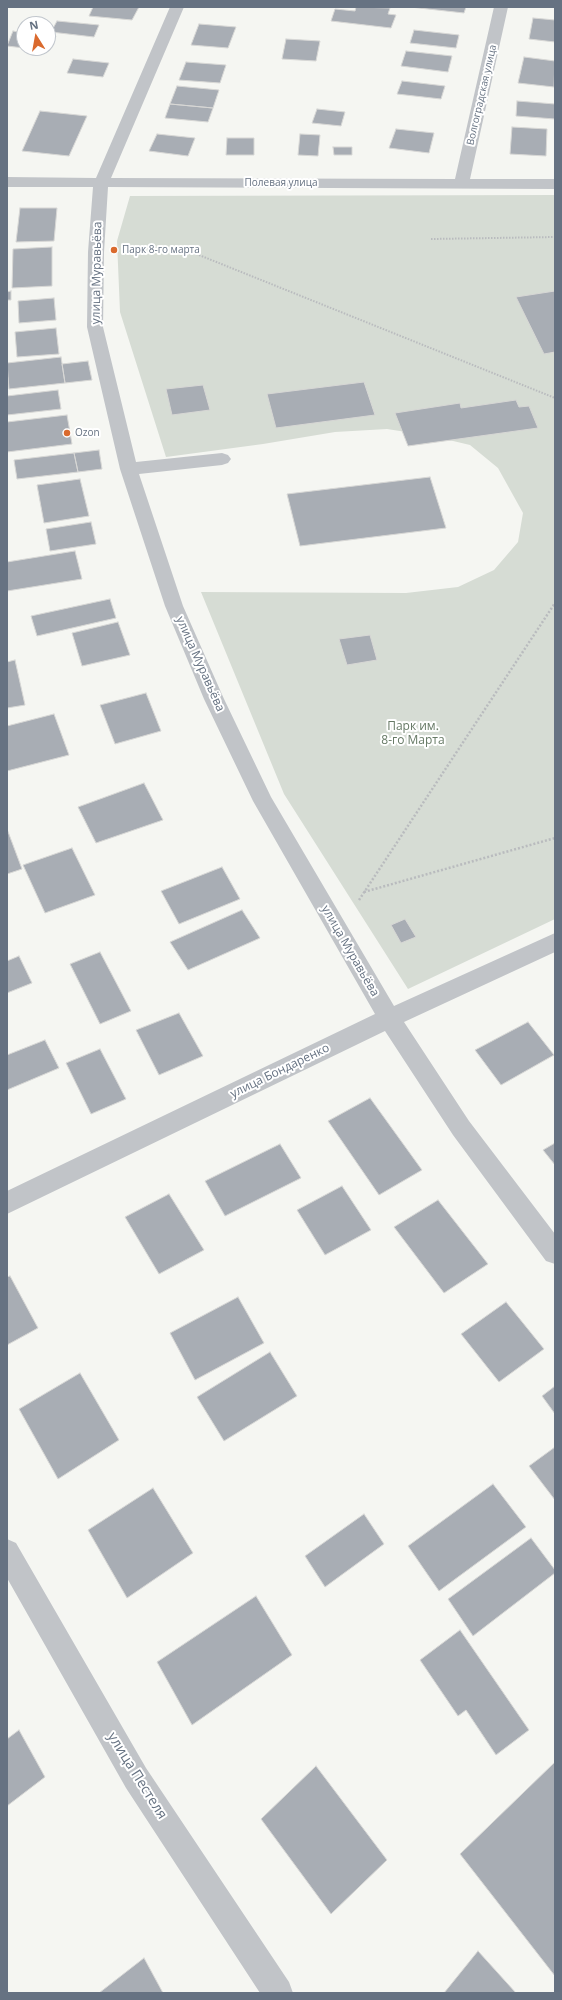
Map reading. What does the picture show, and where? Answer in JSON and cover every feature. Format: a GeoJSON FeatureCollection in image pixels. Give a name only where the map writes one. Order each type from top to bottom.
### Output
{"type":"FeatureCollection","features":[{"type":"Feature","properties":{"kind":"street","name":"улица Муравьёва"},"geometry":{"type":"LineString","coordinates":[[177,7],[101,183],[96,244],[95,327],[129,469],[174,606],[214,699],[263,801],[389,1018],[461,1128],[555,1253]]}},
{"type":"Feature","properties":{"kind":"street","name":"Волгоградская улица"},"geometry":{"type":"LineString","coordinates":[[462,183],[501,7]]}},
{"type":"Feature","properties":{"kind":"street","name":"Полевая улица"},"geometry":{"type":"LineString","coordinates":[[7,182],[555,184]]}},
{"type":"Feature","properties":{"kind":"street"},"geometry":{"type":"LineString","coordinates":[[129,469],[222,459]]}},
{"type":"Feature","properties":{"kind":"street","name":"улица Бондаренко"},"geometry":{"type":"LineString","coordinates":[[7,1203],[389,1018],[555,942]]}},
{"type":"Feature","properties":{"kind":"street","name":"улица Пестеля"},"geometry":{"type":"LineString","coordinates":[[7,1552],[136,1778],[278,1993]]}},
{"type":"Feature","properties":{"kind":"path"},"geometry":{"type":"LineString","coordinates":[[431,239],[555,237]]}},
{"type":"Feature","properties":{"kind":"path"},"geometry":{"type":"LineString","coordinates":[[96,244],[189,251],[555,398]]}},
{"type":"Feature","properties":{"kind":"path"},"geometry":{"type":"LineString","coordinates":[[338,931],[555,603]]}},
{"type":"Feature","properties":{"kind":"path"},"geometry":{"type":"LineString","coordinates":[[364,892],[555,838]]}},
{"type":"Feature","properties":{"kind":"green space","name":"Парк им. 8-го Марта"},"geometry":{"type":"Polygon","coordinates":[[[555,195],[555,919],[408,989],[284,794],[201,592],[406,593],[458,587],[494,570],[518,542],[523,513],[498,468],[470,445],[432,436],[387,429],[335,432],[263,444],[166,457],[120,312],[117,241],[130,196],[555,195]]]}},
{"type":"Feature","properties":{"kind":"building"},"geometry":{"type":"Polygon","coordinates":[[[93,7],[139,7],[132,20],[89,16],[93,7]]]}},
{"type":"Feature","properties":{"kind":"building"},"geometry":{"type":"Polygon","coordinates":[[[356,7],[390,8],[388,14],[396,15],[391,28],[331,21],[335,9],[355,11],[356,7]]]}},
{"type":"Feature","properties":{"kind":"building"},"geometry":{"type":"Polygon","coordinates":[[[410,7],[466,7],[464,13],[410,7]]]}},
{"type":"Feature","properties":{"kind":"building"},"geometry":{"type":"Polygon","coordinates":[[[533,18],[555,20],[555,42],[529,39],[533,18]]]}},
{"type":"Feature","properties":{"kind":"building"},"geometry":{"type":"Polygon","coordinates":[[[57,21],[99,25],[94,37],[56,33],[57,21]]]}},
{"type":"Feature","properties":{"kind":"building"},"geometry":{"type":"Polygon","coordinates":[[[199,24],[236,27],[228,48],[191,45],[199,24]]]}},
{"type":"Feature","properties":{"kind":"building"},"geometry":{"type":"Polygon","coordinates":[[[414,30],[459,35],[456,48],[410,43],[414,30]]]}},
{"type":"Feature","properties":{"kind":"building"},"geometry":{"type":"Polygon","coordinates":[[[13,31],[16,32],[16,47],[7,46],[13,31]]]}},
{"type":"Feature","properties":{"kind":"building"},"geometry":{"type":"Polygon","coordinates":[[[286,39],[320,41],[316,61],[282,59],[286,39]]]}},
{"type":"Feature","properties":{"kind":"building"},"geometry":{"type":"Polygon","coordinates":[[[406,51],[452,56],[448,72],[401,66],[406,51]]]}},
{"type":"Feature","properties":{"kind":"building"},"geometry":{"type":"Polygon","coordinates":[[[524,57],[555,61],[554,87],[518,83],[524,57]]]}},
{"type":"Feature","properties":{"kind":"building"},"geometry":{"type":"Polygon","coordinates":[[[73,59],[109,63],[103,77],[67,73],[73,59]]]}},
{"type":"Feature","properties":{"kind":"building"},"geometry":{"type":"Polygon","coordinates":[[[186,62],[226,65],[220,83],[179,80],[186,62]]]}},
{"type":"Feature","properties":{"kind":"building"},"geometry":{"type":"Polygon","coordinates":[[[402,81],[445,86],[441,99],[397,94],[402,81]]]}},
{"type":"Feature","properties":{"kind":"building"},"geometry":{"type":"Polygon","coordinates":[[[177,86],[219,90],[213,108],[170,104],[177,86]]]}},
{"type":"Feature","properties":{"kind":"building"},"geometry":{"type":"Polygon","coordinates":[[[517,101],[555,104],[555,119],[516,116],[517,101]]]}},
{"type":"Feature","properties":{"kind":"building"},"geometry":{"type":"Polygon","coordinates":[[[170,104],[213,108],[208,122],[165,118],[170,104]]]}},
{"type":"Feature","properties":{"kind":"building"},"geometry":{"type":"Polygon","coordinates":[[[317,109],[345,112],[341,126],[312,123],[317,109]]]}},
{"type":"Feature","properties":{"kind":"building"},"geometry":{"type":"Polygon","coordinates":[[[40,111],[87,116],[69,156],[22,151],[40,111]]]}},
{"type":"Feature","properties":{"kind":"building"},"geometry":{"type":"Polygon","coordinates":[[[512,127],[547,129],[546,156],[510,154],[512,127]]]}},
{"type":"Feature","properties":{"kind":"building"},"geometry":{"type":"Polygon","coordinates":[[[396,129],[434,133],[429,153],[389,148],[396,129]]]}},
{"type":"Feature","properties":{"kind":"building"},"geometry":{"type":"Polygon","coordinates":[[[157,134],[195,138],[188,156],[149,151],[157,134]]]}},
{"type":"Feature","properties":{"kind":"building"},"geometry":{"type":"Polygon","coordinates":[[[300,134],[320,135],[318,156],[298,155],[300,134]]]}},
{"type":"Feature","properties":{"kind":"building"},"geometry":{"type":"Polygon","coordinates":[[[227,138],[254,138],[254,155],[226,155],[227,138]]]}},
{"type":"Feature","properties":{"kind":"building"},"geometry":{"type":"Polygon","coordinates":[[[333,147],[352,147],[352,155],[334,155],[333,147]]]}},
{"type":"Feature","properties":{"kind":"building"},"geometry":{"type":"Polygon","coordinates":[[[20,208],[57,208],[54,241],[16,242],[20,208]]]}},
{"type":"Feature","properties":{"kind":"building"},"geometry":{"type":"Polygon","coordinates":[[[52,247],[52,286],[12,288],[13,249],[52,247]]]}},
{"type":"Feature","properties":{"kind":"building"},"geometry":{"type":"Polygon","coordinates":[[[11,291],[11,300],[7,300],[7,292],[11,291]]]}},
{"type":"Feature","properties":{"kind":"building"},"geometry":{"type":"Polygon","coordinates":[[[555,291],[555,352],[544,354],[516,297],[555,291]]]}},
{"type":"Feature","properties":{"kind":"building"},"geometry":{"type":"Polygon","coordinates":[[[54,298],[56,320],[19,323],[18,301],[54,298]]]}},
{"type":"Feature","properties":{"kind":"building"},"geometry":{"type":"Polygon","coordinates":[[[56,328],[59,354],[17,357],[15,332],[56,328]]]}},
{"type":"Feature","properties":{"kind":"building"},"geometry":{"type":"Polygon","coordinates":[[[61,357],[65,383],[9,389],[7,363],[61,357]]]}},
{"type":"Feature","properties":{"kind":"building"},"geometry":{"type":"Polygon","coordinates":[[[88,361],[92,380],[65,383],[62,364],[88,361]]]}},
{"type":"Feature","properties":{"kind":"building"},"geometry":{"type":"Polygon","coordinates":[[[364,382],[375,415],[276,428],[267,394],[364,382]]]}},
{"type":"Feature","properties":{"kind":"building"},"geometry":{"type":"Polygon","coordinates":[[[203,385],[210,410],[172,415],[166,389],[203,385]]]}},
{"type":"Feature","properties":{"kind":"building"},"geometry":{"type":"Polygon","coordinates":[[[58,390],[61,409],[7,415],[7,396],[58,390]]]}},
{"type":"Feature","properties":{"kind":"building"},"geometry":{"type":"Polygon","coordinates":[[[516,400],[519,407],[529,406],[538,428],[408,446],[395,413],[460,403],[461,408],[516,400]]]}},
{"type":"Feature","properties":{"kind":"building"},"geometry":{"type":"Polygon","coordinates":[[[67,415],[72,444],[7,452],[7,422],[67,415]]]}},
{"type":"Feature","properties":{"kind":"building"},"geometry":{"type":"Polygon","coordinates":[[[99,450],[102,469],[78,472],[74,453],[99,450]]]}},
{"type":"Feature","properties":{"kind":"building"},"geometry":{"type":"Polygon","coordinates":[[[74,453],[78,472],[17,479],[14,460],[74,453]]]}},
{"type":"Feature","properties":{"kind":"building"},"geometry":{"type":"Polygon","coordinates":[[[430,477],[446,528],[300,546],[287,494],[430,477]]]}},
{"type":"Feature","properties":{"kind":"building"},"geometry":{"type":"Polygon","coordinates":[[[80,479],[89,516],[44,523],[37,485],[80,479]]]}},
{"type":"Feature","properties":{"kind":"building"},"geometry":{"type":"Polygon","coordinates":[[[91,522],[96,544],[50,551],[46,529],[91,522]]]}},
{"type":"Feature","properties":{"kind":"building"},"geometry":{"type":"Polygon","coordinates":[[[75,551],[82,579],[7,591],[7,562],[75,551]]]}},
{"type":"Feature","properties":{"kind":"building"},"geometry":{"type":"Polygon","coordinates":[[[110,599],[116,618],[37,636],[31,616],[110,599]]]}},
{"type":"Feature","properties":{"kind":"building"},"geometry":{"type":"Polygon","coordinates":[[[118,622],[130,655],[82,666],[72,633],[118,622]]]}},
{"type":"Feature","properties":{"kind":"building"},"geometry":{"type":"Polygon","coordinates":[[[370,635],[377,660],[347,665],[339,639],[370,635]]]}},
{"type":"Feature","properties":{"kind":"building"},"geometry":{"type":"Polygon","coordinates":[[[15,660],[25,705],[7,708],[7,662],[15,660]]]}},
{"type":"Feature","properties":{"kind":"building"},"geometry":{"type":"Polygon","coordinates":[[[146,693],[161,731],[115,744],[100,705],[146,693]]]}},
{"type":"Feature","properties":{"kind":"building"},"geometry":{"type":"Polygon","coordinates":[[[54,714],[69,755],[7,771],[7,726],[54,714]]]}},
{"type":"Feature","properties":{"kind":"building"},"geometry":{"type":"Polygon","coordinates":[[[144,783],[163,820],[96,843],[78,807],[144,783]]]}},
{"type":"Feature","properties":{"kind":"building"},"geometry":{"type":"Polygon","coordinates":[[[7,829],[22,869],[7,874],[7,829]]]}},
{"type":"Feature","properties":{"kind":"building"},"geometry":{"type":"Polygon","coordinates":[[[72,848],[95,895],[45,913],[23,865],[72,848]]]}},
{"type":"Feature","properties":{"kind":"building"},"geometry":{"type":"Polygon","coordinates":[[[222,867],[240,899],[179,924],[161,891],[222,867]]]}},
{"type":"Feature","properties":{"kind":"building"},"geometry":{"type":"Polygon","coordinates":[[[242,910],[260,938],[188,970],[170,942],[242,910]]]}},
{"type":"Feature","properties":{"kind":"building"},"geometry":{"type":"Polygon","coordinates":[[[405,919],[416,937],[401,943],[391,925],[405,919]]]}},
{"type":"Feature","properties":{"kind":"building"},"geometry":{"type":"Polygon","coordinates":[[[100,952],[131,1011],[100,1024],[70,964],[100,952]]]}},
{"type":"Feature","properties":{"kind":"building"},"geometry":{"type":"Polygon","coordinates":[[[19,956],[32,983],[7,993],[7,961],[19,956]]]}},
{"type":"Feature","properties":{"kind":"building"},"geometry":{"type":"Polygon","coordinates":[[[179,1013],[203,1056],[159,1075],[136,1030],[179,1013]]]}},
{"type":"Feature","properties":{"kind":"building"},"geometry":{"type":"Polygon","coordinates":[[[528,1022],[554,1055],[501,1085],[475,1050],[528,1022]]]}},
{"type":"Feature","properties":{"kind":"building"},"geometry":{"type":"Polygon","coordinates":[[[45,1040],[59,1068],[7,1090],[7,1055],[45,1040]]]}},
{"type":"Feature","properties":{"kind":"building"},"geometry":{"type":"Polygon","coordinates":[[[100,1049],[126,1099],[91,1114],[66,1063],[100,1049]]]}},
{"type":"Feature","properties":{"kind":"building"},"geometry":{"type":"Polygon","coordinates":[[[370,1098],[422,1170],[379,1195],[328,1121],[370,1098]]]}},
{"type":"Feature","properties":{"kind":"building"},"geometry":{"type":"Polygon","coordinates":[[[555,1143],[555,1165],[543,1150],[555,1143]]]}},
{"type":"Feature","properties":{"kind":"building"},"geometry":{"type":"Polygon","coordinates":[[[280,1144],[301,1178],[225,1216],[205,1181],[280,1144]]]}},
{"type":"Feature","properties":{"kind":"building"},"geometry":{"type":"Polygon","coordinates":[[[342,1186],[371,1230],[325,1255],[297,1210],[342,1186]]]}},
{"type":"Feature","properties":{"kind":"building"},"geometry":{"type":"Polygon","coordinates":[[[169,1194],[204,1250],[159,1274],[125,1217],[169,1194]]]}},
{"type":"Feature","properties":{"kind":"building"},"geometry":{"type":"Polygon","coordinates":[[[438,1200],[488,1264],[444,1293],[394,1227],[438,1200]]]}},
{"type":"Feature","properties":{"kind":"building"},"geometry":{"type":"Polygon","coordinates":[[[10,1276],[38,1328],[7,1345],[7,1277],[10,1276]]]}},
{"type":"Feature","properties":{"kind":"building"},"geometry":{"type":"Polygon","coordinates":[[[238,1297],[264,1343],[195,1380],[170,1333],[238,1297]]]}},
{"type":"Feature","properties":{"kind":"building"},"geometry":{"type":"Polygon","coordinates":[[[506,1302],[544,1349],[499,1382],[461,1334],[506,1302]]]}},
{"type":"Feature","properties":{"kind":"building"},"geometry":{"type":"Polygon","coordinates":[[[270,1352],[297,1396],[224,1441],[197,1397],[270,1352]]]}},
{"type":"Feature","properties":{"kind":"building"},"geometry":{"type":"Polygon","coordinates":[[[80,1373],[119,1440],[58,1479],[19,1409],[80,1373]]]}},
{"type":"Feature","properties":{"kind":"building"},"geometry":{"type":"Polygon","coordinates":[[[555,1386],[555,1414],[542,1396],[555,1386]]]}},
{"type":"Feature","properties":{"kind":"building"},"geometry":{"type":"Polygon","coordinates":[[[555,1447],[555,1500],[529,1466],[555,1447]]]}},
{"type":"Feature","properties":{"kind":"building"},"geometry":{"type":"Polygon","coordinates":[[[493,1484],[526,1527],[439,1591],[408,1546],[493,1484]]]}},
{"type":"Feature","properties":{"kind":"building"},"geometry":{"type":"Polygon","coordinates":[[[153,1488],[193,1553],[127,1598],[88,1530],[153,1488]]]}},
{"type":"Feature","properties":{"kind":"building"},"geometry":{"type":"Polygon","coordinates":[[[364,1514],[384,1544],[325,1587],[305,1556],[364,1514]]]}},
{"type":"Feature","properties":{"kind":"building"},"geometry":{"type":"Polygon","coordinates":[[[531,1538],[555,1570],[555,1573],[473,1636],[448,1599],[531,1538]]]}},
{"type":"Feature","properties":{"kind":"building"},"geometry":{"type":"Polygon","coordinates":[[[256,1596],[292,1655],[192,1725],[157,1662],[256,1596]]]}},
{"type":"Feature","properties":{"kind":"building"},"geometry":{"type":"Polygon","coordinates":[[[460,1630],[529,1730],[496,1755],[466,1710],[458,1716],[420,1660],[460,1630]]]}},
{"type":"Feature","properties":{"kind":"building"},"geometry":{"type":"Polygon","coordinates":[[[19,1730],[45,1777],[7,1806],[7,1739],[19,1730]]]}},
{"type":"Feature","properties":{"kind":"building"},"geometry":{"type":"Polygon","coordinates":[[[555,1762],[555,1976],[460,1854],[555,1762]]]}},
{"type":"Feature","properties":{"kind":"building"},"geometry":{"type":"Polygon","coordinates":[[[316,1766],[387,1860],[331,1914],[261,1819],[316,1766]]]}},
{"type":"Feature","properties":{"kind":"building"},"geometry":{"type":"Polygon","coordinates":[[[478,1951],[516,1993],[444,1993],[478,1951]]]}},
{"type":"Feature","properties":{"kind":"building"},"geometry":{"type":"Polygon","coordinates":[[[144,1958],[163,1993],[99,1993],[144,1958]]]}},
{"type":"Feature","properties":{"kind":"place","name":"Парк 8-го марта"},"geometry":{"type":"Point","coordinates":[114,250]}},
{"type":"Feature","properties":{"kind":"place","name":"Ozon"},"geometry":{"type":"Point","coordinates":[67,433]}}]}
